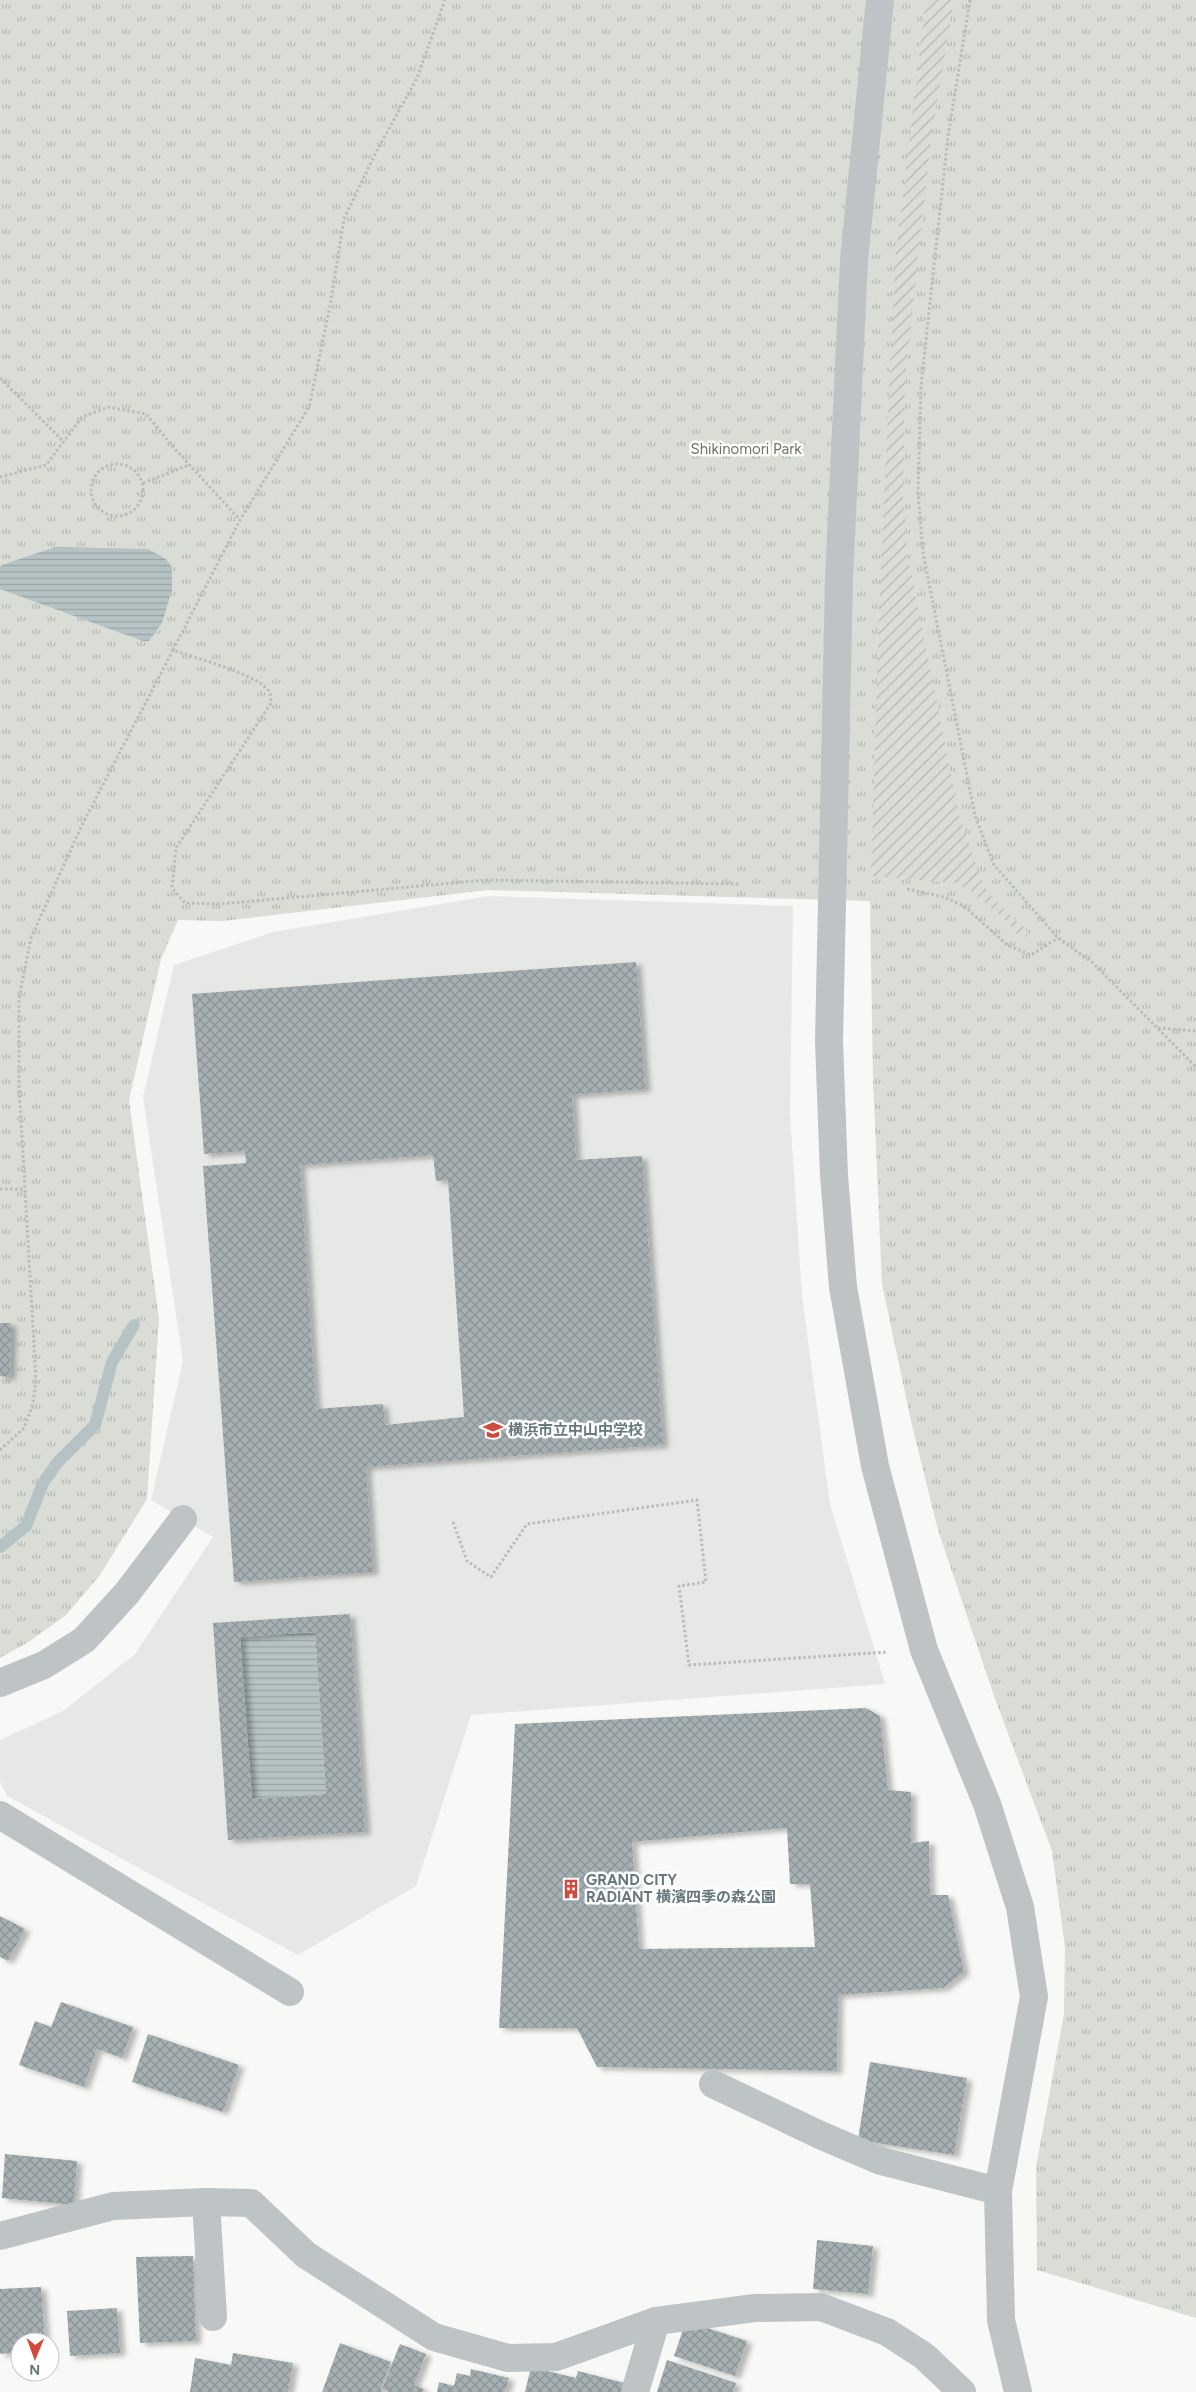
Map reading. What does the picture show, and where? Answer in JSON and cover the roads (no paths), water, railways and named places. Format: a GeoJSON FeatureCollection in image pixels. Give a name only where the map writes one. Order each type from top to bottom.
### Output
{"type":"FeatureCollection","features":[{"type":"Feature","properties":{"kind":"street"},"geometry":{"type":"LineString","coordinates":[[880,0],[854,270],[839,580],[829,1042],[834,1175],[843,1287],[875,1466],[924,1650],[988,1804],[1020,1907],[1034,1997],[998,2191],[1001,2320],[1018,2392]]}},
{"type":"Feature","properties":{"kind":"street"},"geometry":{"type":"LineString","coordinates":[[0,1683],[44,1665],[84,1640],[127,1593],[183,1519]]}},
{"type":"Feature","properties":{"kind":"street"},"geometry":{"type":"LineString","coordinates":[[0,1815],[290,1992]]}},
{"type":"Feature","properties":{"kind":"street"},"geometry":{"type":"LineString","coordinates":[[713,2084],[820,2136],[881,2161],[998,2191]]}},
{"type":"Feature","properties":{"kind":"street"},"geometry":{"type":"LineString","coordinates":[[206,2202],[214,2317]]}},
{"type":"Feature","properties":{"kind":"street"},"geometry":{"type":"LineString","coordinates":[[0,2236],[113,2206],[206,2202],[251,2203],[306,2255],[434,2337],[508,2358],[556,2357],[656,2321],[755,2308],[822,2307],[887,2332],[924,2356],[962,2392]]}},
{"type":"Feature","properties":{"kind":"street"},"geometry":{"type":"LineString","coordinates":[[636,2392],[656,2321]]}},
{"type":"Feature","properties":{"kind":"waterway"},"geometry":{"type":"LineString","coordinates":[[0,1547],[26,1526],[43,1483],[57,1463],[95,1425],[112,1362],[134,1325]]}},
{"type":"Feature","properties":{"kind":"place","name":"横浜市立中山中学校"},"geometry":{"type":"Point","coordinates":[493,1430]}},
{"type":"Feature","properties":{"kind":"place","name":"GRAND CITY RADIANT 横濱四季の森公園"},"geometry":{"type":"Point","coordinates":[571,1889]}},
{"type":"Feature","properties":{"kind":"park label","name":"Shikinomori Park"},"geometry":{"type":"Point","coordinates":[746,449]}}]}
